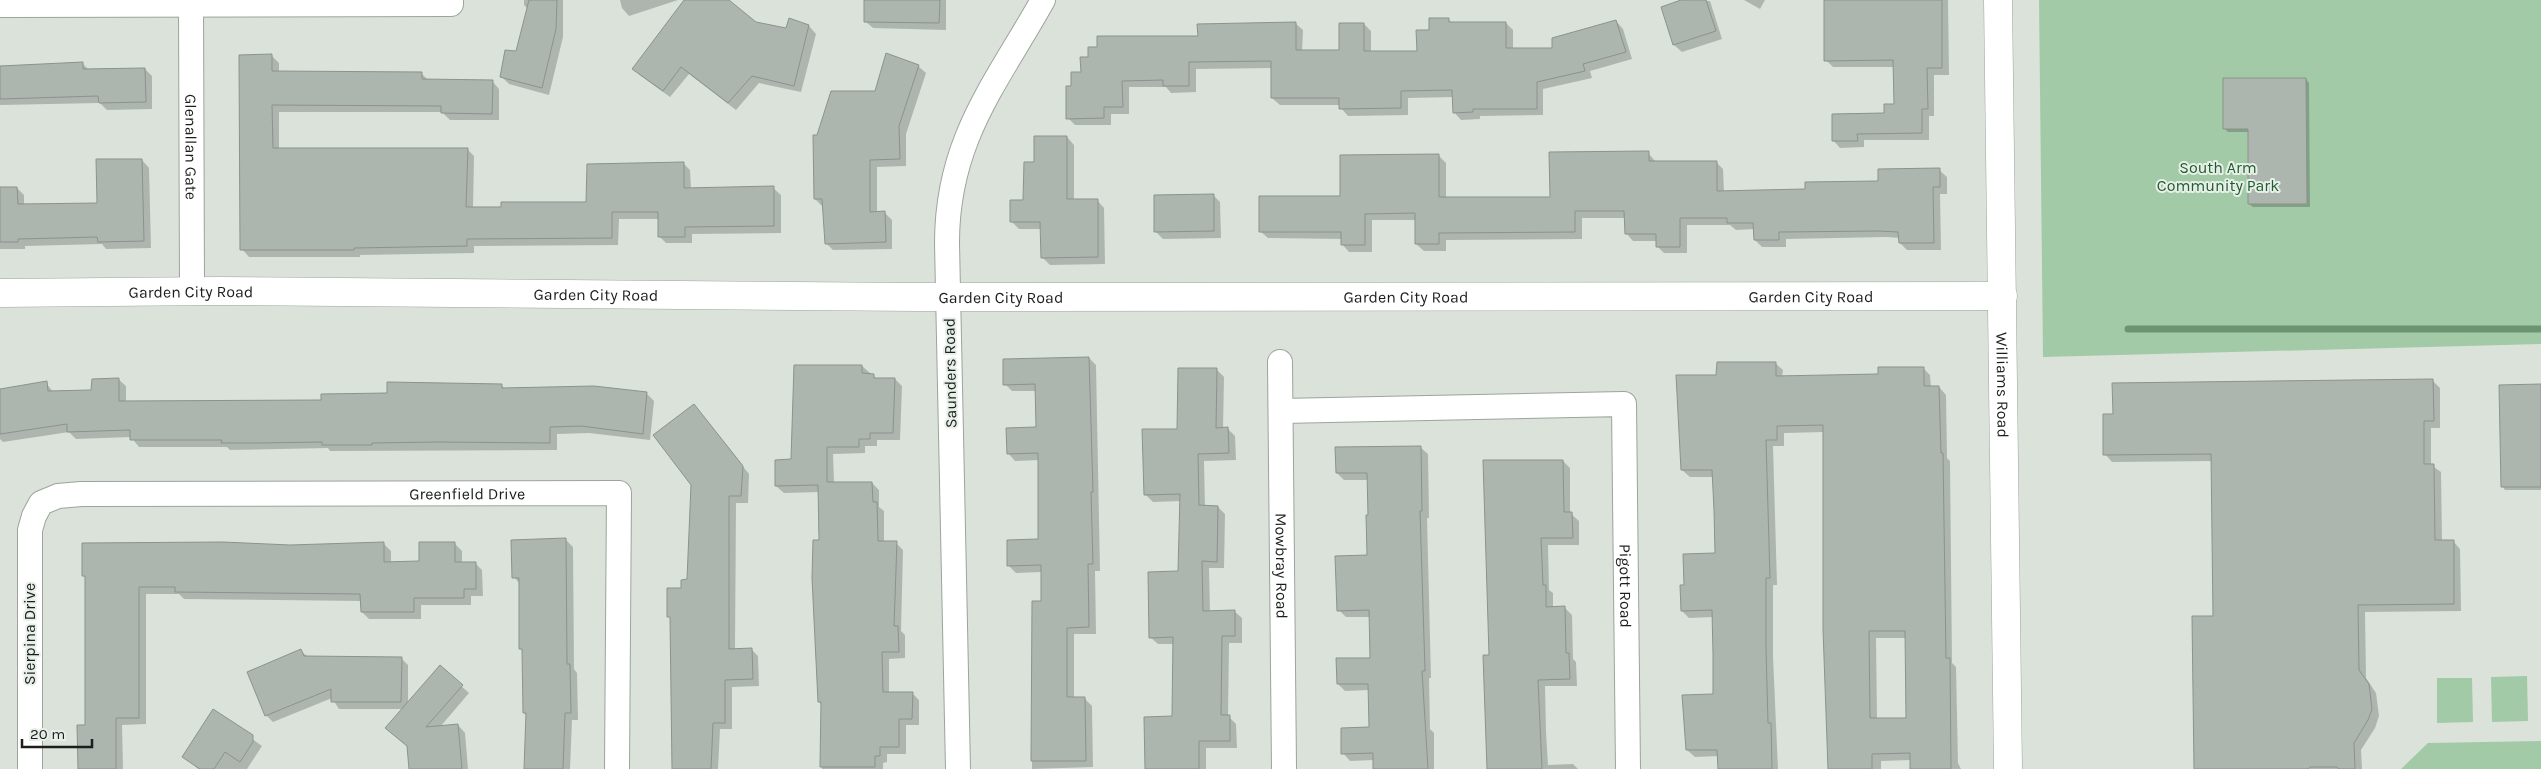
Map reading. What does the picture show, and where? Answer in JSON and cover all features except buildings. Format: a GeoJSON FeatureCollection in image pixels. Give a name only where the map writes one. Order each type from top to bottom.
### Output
{"type":"FeatureCollection","features":[{"type":"Feature","properties":{"kind":"street"},"geometry":{"type":"LineString","coordinates":[[0,4],[451,4],[451,0]]}},
{"type":"Feature","properties":{"kind":"street","name":"Saunders Road"},"geometry":{"type":"LineString","coordinates":[[958,769],[948,297],[948,209],[963,148],[978,111],[1043,0]]}},
{"type":"Feature","properties":{"kind":"street","name":"Williams Road"},"geometry":{"type":"LineString","coordinates":[[1998,0],[2008,769]]}},
{"type":"Feature","properties":{"kind":"street","name":"Glenallan Gate"},"geometry":{"type":"LineString","coordinates":[[191,3],[192,291]]}},
{"type":"Feature","properties":{"kind":"street","name":"Garden City Road"},"geometry":{"type":"LineString","coordinates":[[0,293],[192,291],[948,297],[2003,296]]}},
{"type":"Feature","properties":{"kind":"street","name":"Mowbray Road"},"geometry":{"type":"LineString","coordinates":[[1280,362],[1284,769]]}},
{"type":"Feature","properties":{"kind":"street","name":"Pigott Road"},"geometry":{"type":"LineString","coordinates":[[1281,410],[1624,404],[1628,769]]}},
{"type":"Feature","properties":{"kind":"street","name":"Greenfield Drive"},"geometry":{"type":"LineString","coordinates":[[42,503],[58,496],[81,494],[620,493],[617,769]]}},
{"type":"Feature","properties":{"kind":"street","name":"Sierpina Drive"},"geometry":{"type":"LineString","coordinates":[[30,769],[28,554],[34,516],[42,503]]}},
{"type":"Feature","properties":{"kind":"green space","name":"South Arm Community Park"},"geometry":{"type":"Polygon","coordinates":[[[2039,0],[2541,0],[2541,344],[2043,357],[2039,0]]]}},
{"type":"Feature","properties":{"kind":"green space"},"geometry":{"type":"Polygon","coordinates":[[[2527,676],[2528,721],[2492,722],[2491,677],[2527,676]]]}},
{"type":"Feature","properties":{"kind":"green space"},"geometry":{"type":"Polygon","coordinates":[[[2437,678],[2472,678],[2473,722],[2437,723],[2437,678]]]}},
{"type":"Feature","properties":{"kind":"green space"},"geometry":{"type":"Polygon","coordinates":[[[2541,741],[2541,769],[2401,769],[2428,743],[2541,741]]]}},
{"type":"Feature","properties":{"kind":"waterway"},"geometry":{"type":"LineString","coordinates":[[2128,329],[2541,329]]}}]}
